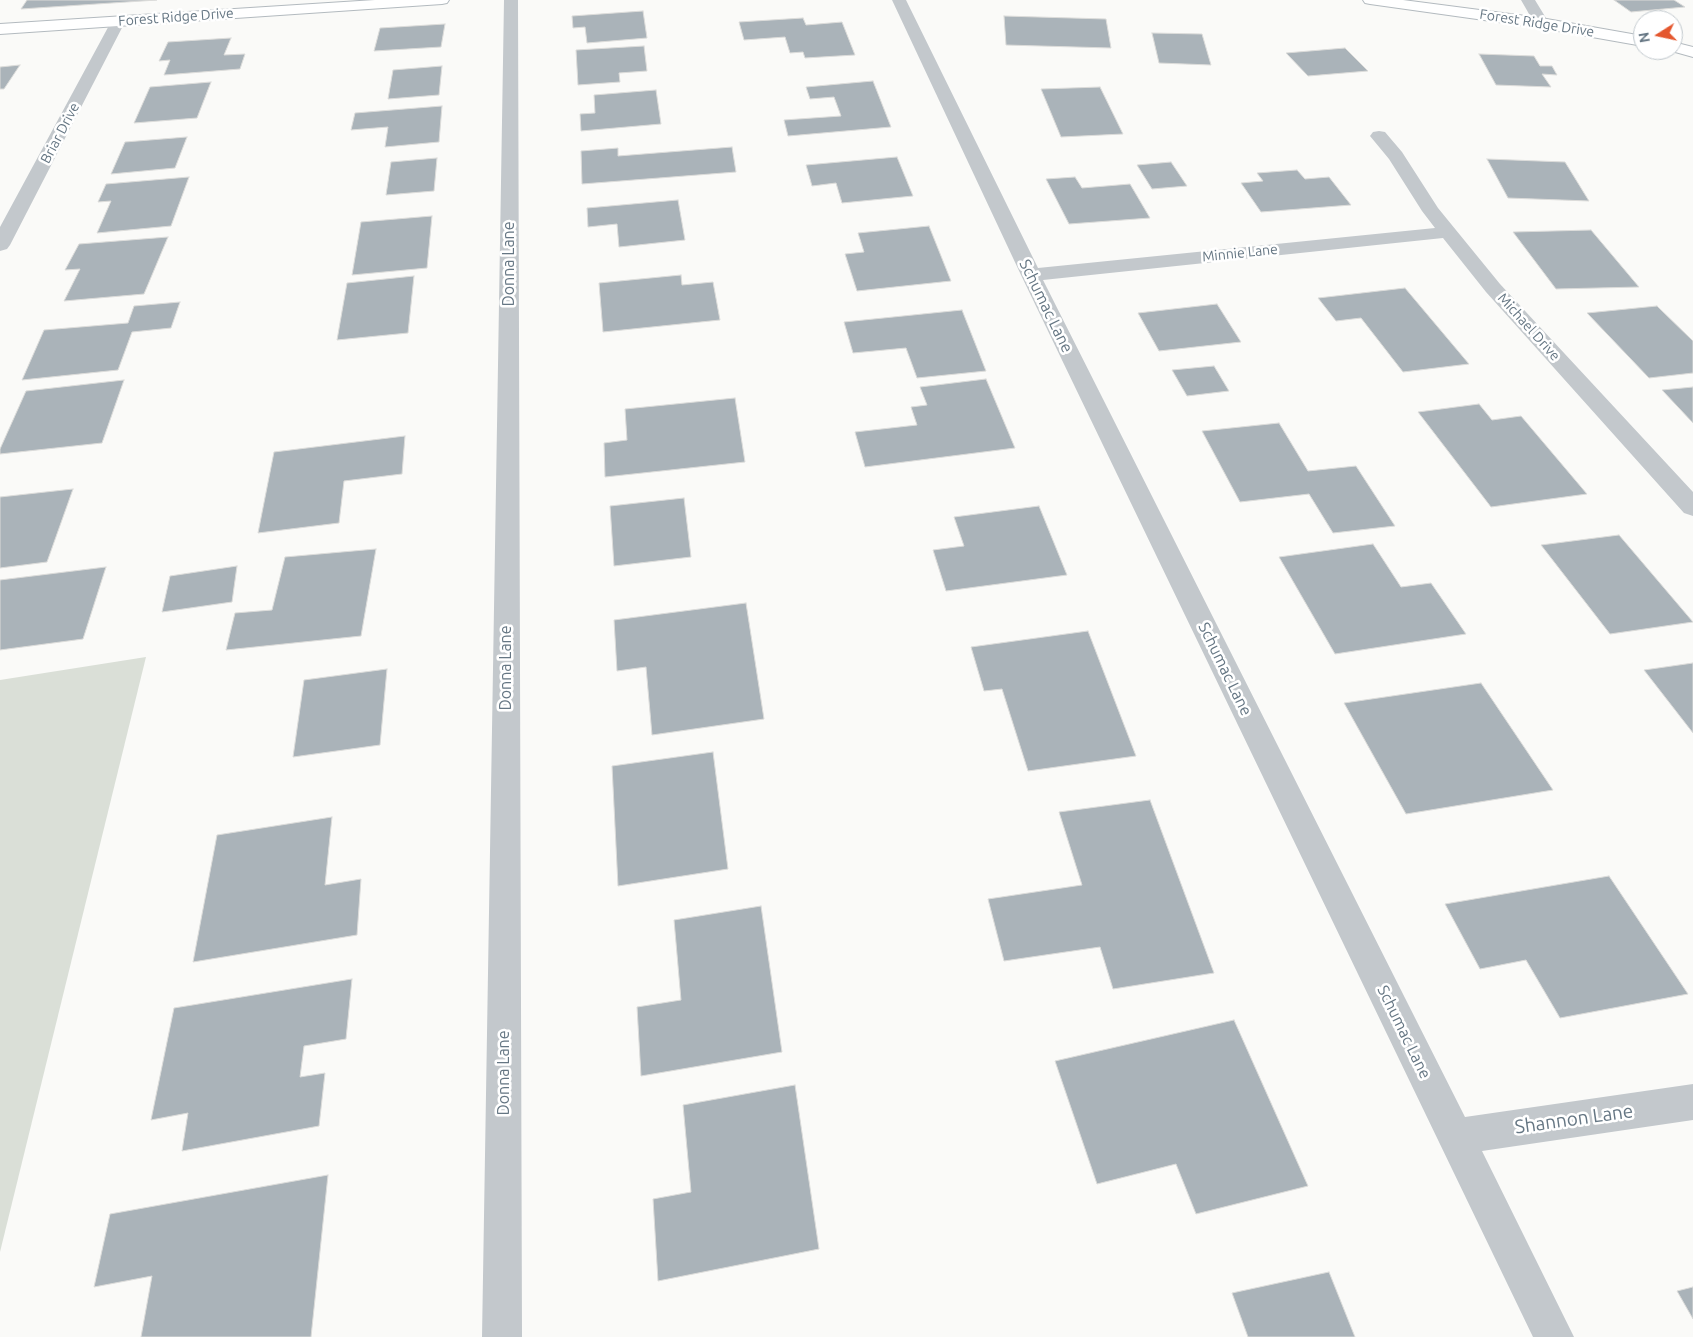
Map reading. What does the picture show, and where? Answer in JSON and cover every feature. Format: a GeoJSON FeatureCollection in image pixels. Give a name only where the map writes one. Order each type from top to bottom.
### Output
{"type":"FeatureCollection","features":[{"type":"Feature","properties":{"kind":"main road","name":"Forest Ridge Drive"},"geometry":{"type":"LineString","coordinates":[[0,29],[442,0]]}},
{"type":"Feature","properties":{"kind":"main road","name":"Forest Ridge Drive"},"geometry":{"type":"LineString","coordinates":[[1370,0],[1541,23],[1633,39]]}},
{"type":"Feature","properties":{"kind":"street","name":"Donna Lane"},"geometry":{"type":"LineString","coordinates":[[502,1337],[511,0]]}},
{"type":"Feature","properties":{"kind":"street","name":"Schumac Lane"},"geometry":{"type":"LineString","coordinates":[[899,0],[1031,275],[1554,1337]]}},
{"type":"Feature","properties":{"kind":"street"},"geometry":{"type":"LineString","coordinates":[[1528,0],[1541,23]]}},
{"type":"Feature","properties":{"kind":"street","name":"Briar Drive"},"geometry":{"type":"LineString","coordinates":[[0,245],[119,20]]}},
{"type":"Feature","properties":{"kind":"street","name":"Michael Drive"},"geometry":{"type":"LineString","coordinates":[[1379,136],[1396,156],[1431,211],[1494,288],[1693,507]]}},
{"type":"Feature","properties":{"kind":"street","name":"Minnie Lane"},"geometry":{"type":"LineString","coordinates":[[1031,275],[1449,232]]}},
{"type":"Feature","properties":{"kind":"street","name":"Shannon Lane"},"geometry":{"type":"LineString","coordinates":[[1456,1136],[1693,1102]]}},
{"type":"Feature","properties":{"kind":"shaded area"},"geometry":{"type":"Polygon","coordinates":[[[146,657],[0,1252],[0,680],[146,657]]]}},
{"type":"Feature","properties":{"kind":"building"},"geometry":{"type":"Polygon","coordinates":[[[27,0],[157,0],[21,9],[27,0]]]}},
{"type":"Feature","properties":{"kind":"building"},"geometry":{"type":"Polygon","coordinates":[[[1614,0],[1674,0],[1685,7],[1633,10],[1631,12],[1614,0]]]}},
{"type":"Feature","properties":{"kind":"building"},"geometry":{"type":"Polygon","coordinates":[[[643,11],[647,38],[587,43],[585,27],[573,28],[572,16],[643,11]]]}},
{"type":"Feature","properties":{"kind":"building"},"geometry":{"type":"Polygon","coordinates":[[[1004,16],[1106,19],[1111,48],[1006,45],[1004,16]]]}},
{"type":"Feature","properties":{"kind":"building"},"geometry":{"type":"Polygon","coordinates":[[[803,18],[806,25],[842,22],[855,55],[805,58],[803,52],[790,53],[785,37],[744,40],[739,22],[803,18]]]}},
{"type":"Feature","properties":{"kind":"building"},"geometry":{"type":"Polygon","coordinates":[[[445,24],[441,47],[374,51],[380,28],[445,24]]]}},
{"type":"Feature","properties":{"kind":"building"},"geometry":{"type":"Polygon","coordinates":[[[1152,33],[1202,34],[1211,65],[1159,63],[1152,33]]]}},
{"type":"Feature","properties":{"kind":"building"},"geometry":{"type":"Polygon","coordinates":[[[231,38],[224,55],[245,54],[240,69],[164,75],[170,60],[159,61],[168,42],[231,38]]]}},
{"type":"Feature","properties":{"kind":"building"},"geometry":{"type":"Polygon","coordinates":[[[644,46],[647,71],[619,73],[620,82],[578,85],[576,50],[644,46]]]}},
{"type":"Feature","properties":{"kind":"building"},"geometry":{"type":"Polygon","coordinates":[[[1345,48],[1368,71],[1308,76],[1286,53],[1345,48]]]}},
{"type":"Feature","properties":{"kind":"building"},"geometry":{"type":"Polygon","coordinates":[[[1479,54],[1534,56],[1540,66],[1552,66],[1557,75],[1542,74],[1551,87],[1496,85],[1479,54]]]}},
{"type":"Feature","properties":{"kind":"building"},"geometry":{"type":"Polygon","coordinates":[[[20,65],[4,89],[0,89],[0,67],[20,65]]]}},
{"type":"Feature","properties":{"kind":"building"},"geometry":{"type":"Polygon","coordinates":[[[442,66],[439,95],[388,99],[393,70],[442,66]]]}},
{"type":"Feature","properties":{"kind":"building"},"geometry":{"type":"Polygon","coordinates":[[[873,81],[891,127],[788,136],[784,120],[841,116],[834,97],[810,99],[806,87],[873,81]]]}},
{"type":"Feature","properties":{"kind":"building"},"geometry":{"type":"Polygon","coordinates":[[[211,82],[197,118],[134,123],[150,87],[211,82]]]}},
{"type":"Feature","properties":{"kind":"building"},"geometry":{"type":"Polygon","coordinates":[[[1100,87],[1123,134],[1061,137],[1041,89],[1100,87]]]}},
{"type":"Feature","properties":{"kind":"building"},"geometry":{"type":"Polygon","coordinates":[[[656,90],[661,124],[581,131],[580,114],[595,113],[594,95],[656,90]]]}},
{"type":"Feature","properties":{"kind":"building"},"geometry":{"type":"Polygon","coordinates":[[[442,106],[439,142],[385,147],[388,127],[351,130],[355,113],[442,106]]]}},
{"type":"Feature","properties":{"kind":"building"},"geometry":{"type":"Polygon","coordinates":[[[187,137],[175,168],[111,174],[125,142],[187,137]]]}},
{"type":"Feature","properties":{"kind":"building"},"geometry":{"type":"Polygon","coordinates":[[[732,147],[736,172],[582,184],[581,151],[618,148],[618,156],[732,147]]]}},
{"type":"Feature","properties":{"kind":"building"},"geometry":{"type":"Polygon","coordinates":[[[897,157],[913,196],[842,203],[836,183],[812,186],[806,165],[897,157]]]}},
{"type":"Feature","properties":{"kind":"building"},"geometry":{"type":"Polygon","coordinates":[[[437,158],[434,191],[386,195],[391,162],[437,158]]]}},
{"type":"Feature","properties":{"kind":"building"},"geometry":{"type":"Polygon","coordinates":[[[1487,159],[1565,162],[1589,201],[1508,198],[1487,159]]]}},
{"type":"Feature","properties":{"kind":"building"},"geometry":{"type":"Polygon","coordinates":[[[1171,162],[1187,186],[1152,189],[1137,165],[1171,162]]]}},
{"type":"Feature","properties":{"kind":"building"},"geometry":{"type":"Polygon","coordinates":[[[1297,170],[1305,179],[1329,177],[1351,205],[1261,212],[1241,183],[1263,181],[1257,173],[1297,170]]]}},
{"type":"Feature","properties":{"kind":"building"},"geometry":{"type":"Polygon","coordinates":[[[189,177],[171,226],[97,233],[111,201],[98,202],[106,184],[189,177]]]}},
{"type":"Feature","properties":{"kind":"building"},"geometry":{"type":"Polygon","coordinates":[[[1075,177],[1082,188],[1130,184],[1150,218],[1069,224],[1046,179],[1075,177]]]}},
{"type":"Feature","properties":{"kind":"building"},"geometry":{"type":"Polygon","coordinates":[[[678,200],[685,240],[619,247],[617,224],[588,227],[587,208],[678,200]]]}},
{"type":"Feature","properties":{"kind":"building"},"geometry":{"type":"Polygon","coordinates":[[[432,216],[427,268],[352,275],[361,222],[432,216]]]}},
{"type":"Feature","properties":{"kind":"building"},"geometry":{"type":"Polygon","coordinates":[[[929,226],[951,281],[857,291],[845,254],[864,252],[858,233],[929,226]]]}},
{"type":"Feature","properties":{"kind":"building"},"geometry":{"type":"Polygon","coordinates":[[[1591,230],[1639,287],[1556,289],[1513,232],[1591,230]]]}},
{"type":"Feature","properties":{"kind":"building"},"geometry":{"type":"Polygon","coordinates":[[[168,237],[144,294],[64,301],[80,269],[65,270],[79,244],[168,237]]]}},
{"type":"Feature","properties":{"kind":"building"},"geometry":{"type":"Polygon","coordinates":[[[681,275],[682,285],[713,282],[720,320],[603,332],[599,283],[681,275]]]}},
{"type":"Feature","properties":{"kind":"building"},"geometry":{"type":"Polygon","coordinates":[[[414,276],[408,333],[337,340],[347,283],[414,276]]]}},
{"type":"Feature","properties":{"kind":"building"},"geometry":{"type":"Polygon","coordinates":[[[1405,288],[1469,364],[1403,372],[1361,318],[1336,321],[1318,298],[1405,288]]]}},
{"type":"Feature","properties":{"kind":"building"},"geometry":{"type":"Polygon","coordinates":[[[180,302],[171,328],[132,332],[118,370],[22,380],[44,330],[128,323],[134,306],[180,302]]]}},
{"type":"Feature","properties":{"kind":"building"},"geometry":{"type":"Polygon","coordinates":[[[1217,304],[1241,342],[1159,351],[1138,313],[1217,304]]]}},
{"type":"Feature","properties":{"kind":"building"},"geometry":{"type":"Polygon","coordinates":[[[1657,306],[1693,341],[1693,373],[1649,378],[1587,313],[1657,306]]]}},
{"type":"Feature","properties":{"kind":"building"},"geometry":{"type":"Polygon","coordinates":[[[962,310],[986,371],[917,378],[906,348],[853,353],[844,322],[962,310]]]}},
{"type":"Feature","properties":{"kind":"building"},"geometry":{"type":"Polygon","coordinates":[[[1214,366],[1229,391],[1187,396],[1172,370],[1214,366]]]}},
{"type":"Feature","properties":{"kind":"building"},"geometry":{"type":"Polygon","coordinates":[[[986,379],[1015,448],[865,467],[855,432],[917,425],[911,407],[927,405],[920,387],[986,379]]]}},
{"type":"Feature","properties":{"kind":"building"},"geometry":{"type":"Polygon","coordinates":[[[124,380],[102,443],[0,454],[0,449],[26,391],[124,380]]]}},
{"type":"Feature","properties":{"kind":"building"},"geometry":{"type":"Polygon","coordinates":[[[1693,387],[1693,423],[1662,390],[1693,387]]]}},
{"type":"Feature","properties":{"kind":"building"},"geometry":{"type":"Polygon","coordinates":[[[735,398],[745,462],[605,477],[604,443],[627,440],[625,409],[735,398]]]}},
{"type":"Feature","properties":{"kind":"building"},"geometry":{"type":"Polygon","coordinates":[[[1479,404],[1492,420],[1521,416],[1587,494],[1491,507],[1418,412],[1479,404]]]}},
{"type":"Feature","properties":{"kind":"building"},"geometry":{"type":"Polygon","coordinates":[[[1279,423],[1308,471],[1356,466],[1395,526],[1333,533],[1309,494],[1240,502],[1202,431],[1279,423]]]}},
{"type":"Feature","properties":{"kind":"building"},"geometry":{"type":"Polygon","coordinates":[[[405,436],[402,474],[344,481],[339,523],[258,533],[274,452],[405,436]]]}},
{"type":"Feature","properties":{"kind":"building"},"geometry":{"type":"Polygon","coordinates":[[[73,489],[47,562],[0,568],[0,497],[73,489]]]}},
{"type":"Feature","properties":{"kind":"building"},"geometry":{"type":"Polygon","coordinates":[[[684,498],[691,557],[614,566],[610,506],[684,498]]]}},
{"type":"Feature","properties":{"kind":"building"},"geometry":{"type":"Polygon","coordinates":[[[1039,506],[1067,575],[946,591],[933,550],[964,546],[954,517],[1039,506]]]}},
{"type":"Feature","properties":{"kind":"building"},"geometry":{"type":"Polygon","coordinates":[[[1619,535],[1693,622],[1610,634],[1541,545],[1619,535]]]}},
{"type":"Feature","properties":{"kind":"building"},"geometry":{"type":"Polygon","coordinates":[[[1373,544],[1401,587],[1431,583],[1466,634],[1335,654],[1279,557],[1373,544]]]}},
{"type":"Feature","properties":{"kind":"building"},"geometry":{"type":"Polygon","coordinates":[[[376,549],[361,636],[226,650],[235,613],[272,610],[285,557],[376,549]]]}},
{"type":"Feature","properties":{"kind":"building"},"geometry":{"type":"Polygon","coordinates":[[[237,566],[232,602],[162,612],[170,576],[237,566]]]}},
{"type":"Feature","properties":{"kind":"building"},"geometry":{"type":"Polygon","coordinates":[[[106,567],[83,639],[0,650],[0,580],[106,567]]]}},
{"type":"Feature","properties":{"kind":"building"},"geometry":{"type":"Polygon","coordinates":[[[746,603],[764,719],[652,735],[646,667],[617,671],[614,620],[746,603]]]}},
{"type":"Feature","properties":{"kind":"building"},"geometry":{"type":"Polygon","coordinates":[[[1088,631],[1136,756],[1028,771],[1002,689],[984,691],[971,647],[1088,631]]]}},
{"type":"Feature","properties":{"kind":"building"},"geometry":{"type":"Polygon","coordinates":[[[1693,663],[1693,733],[1644,670],[1693,663]]]}},
{"type":"Feature","properties":{"kind":"building"},"geometry":{"type":"Polygon","coordinates":[[[387,669],[380,745],[293,757],[304,680],[387,669]]]}},
{"type":"Feature","properties":{"kind":"building"},"geometry":{"type":"Polygon","coordinates":[[[1481,683],[1553,790],[1406,814],[1344,703],[1481,683]]]}},
{"type":"Feature","properties":{"kind":"building"},"geometry":{"type":"Polygon","coordinates":[[[713,752],[728,869],[618,886],[612,766],[713,752]]]}},
{"type":"Feature","properties":{"kind":"building"},"geometry":{"type":"Polygon","coordinates":[[[1150,800],[1214,973],[1113,989],[1100,947],[1004,961],[988,899],[1082,885],[1059,812],[1150,800]]]}},
{"type":"Feature","properties":{"kind":"building"},"geometry":{"type":"Polygon","coordinates":[[[332,817],[325,885],[361,879],[357,935],[193,962],[217,835],[332,817]]]}},
{"type":"Feature","properties":{"kind":"building"},"geometry":{"type":"Polygon","coordinates":[[[1609,876],[1688,994],[1560,1018],[1526,960],[1480,969],[1445,904],[1609,876]]]}},
{"type":"Feature","properties":{"kind":"building"},"geometry":{"type":"Polygon","coordinates":[[[761,906],[782,1052],[641,1076],[637,1007],[681,1000],[674,920],[761,906]]]}},
{"type":"Feature","properties":{"kind":"building"},"geometry":{"type":"Polygon","coordinates":[[[352,979],[346,1039],[304,1046],[300,1077],[325,1073],[319,1126],[182,1151],[188,1113],[151,1120],[174,1008],[352,979]]]}},
{"type":"Feature","properties":{"kind":"building"},"geometry":{"type":"Polygon","coordinates":[[[1234,1020],[1308,1186],[1196,1214],[1176,1164],[1097,1184],[1055,1061],[1234,1020]]]}},
{"type":"Feature","properties":{"kind":"building"},"geometry":{"type":"Polygon","coordinates":[[[795,1085],[819,1249],[658,1281],[653,1199],[691,1192],[683,1105],[795,1085]]]}},
{"type":"Feature","properties":{"kind":"building"},"geometry":{"type":"Polygon","coordinates":[[[328,1175],[311,1337],[141,1337],[152,1276],[94,1287],[110,1214],[328,1175]]]}},
{"type":"Feature","properties":{"kind":"building"},"geometry":{"type":"Polygon","coordinates":[[[1329,1272],[1355,1337],[1248,1337],[1232,1293],[1329,1272]]]}},
{"type":"Feature","properties":{"kind":"building"},"geometry":{"type":"Polygon","coordinates":[[[1693,1287],[1693,1319],[1677,1291],[1693,1287]]]}}]}
